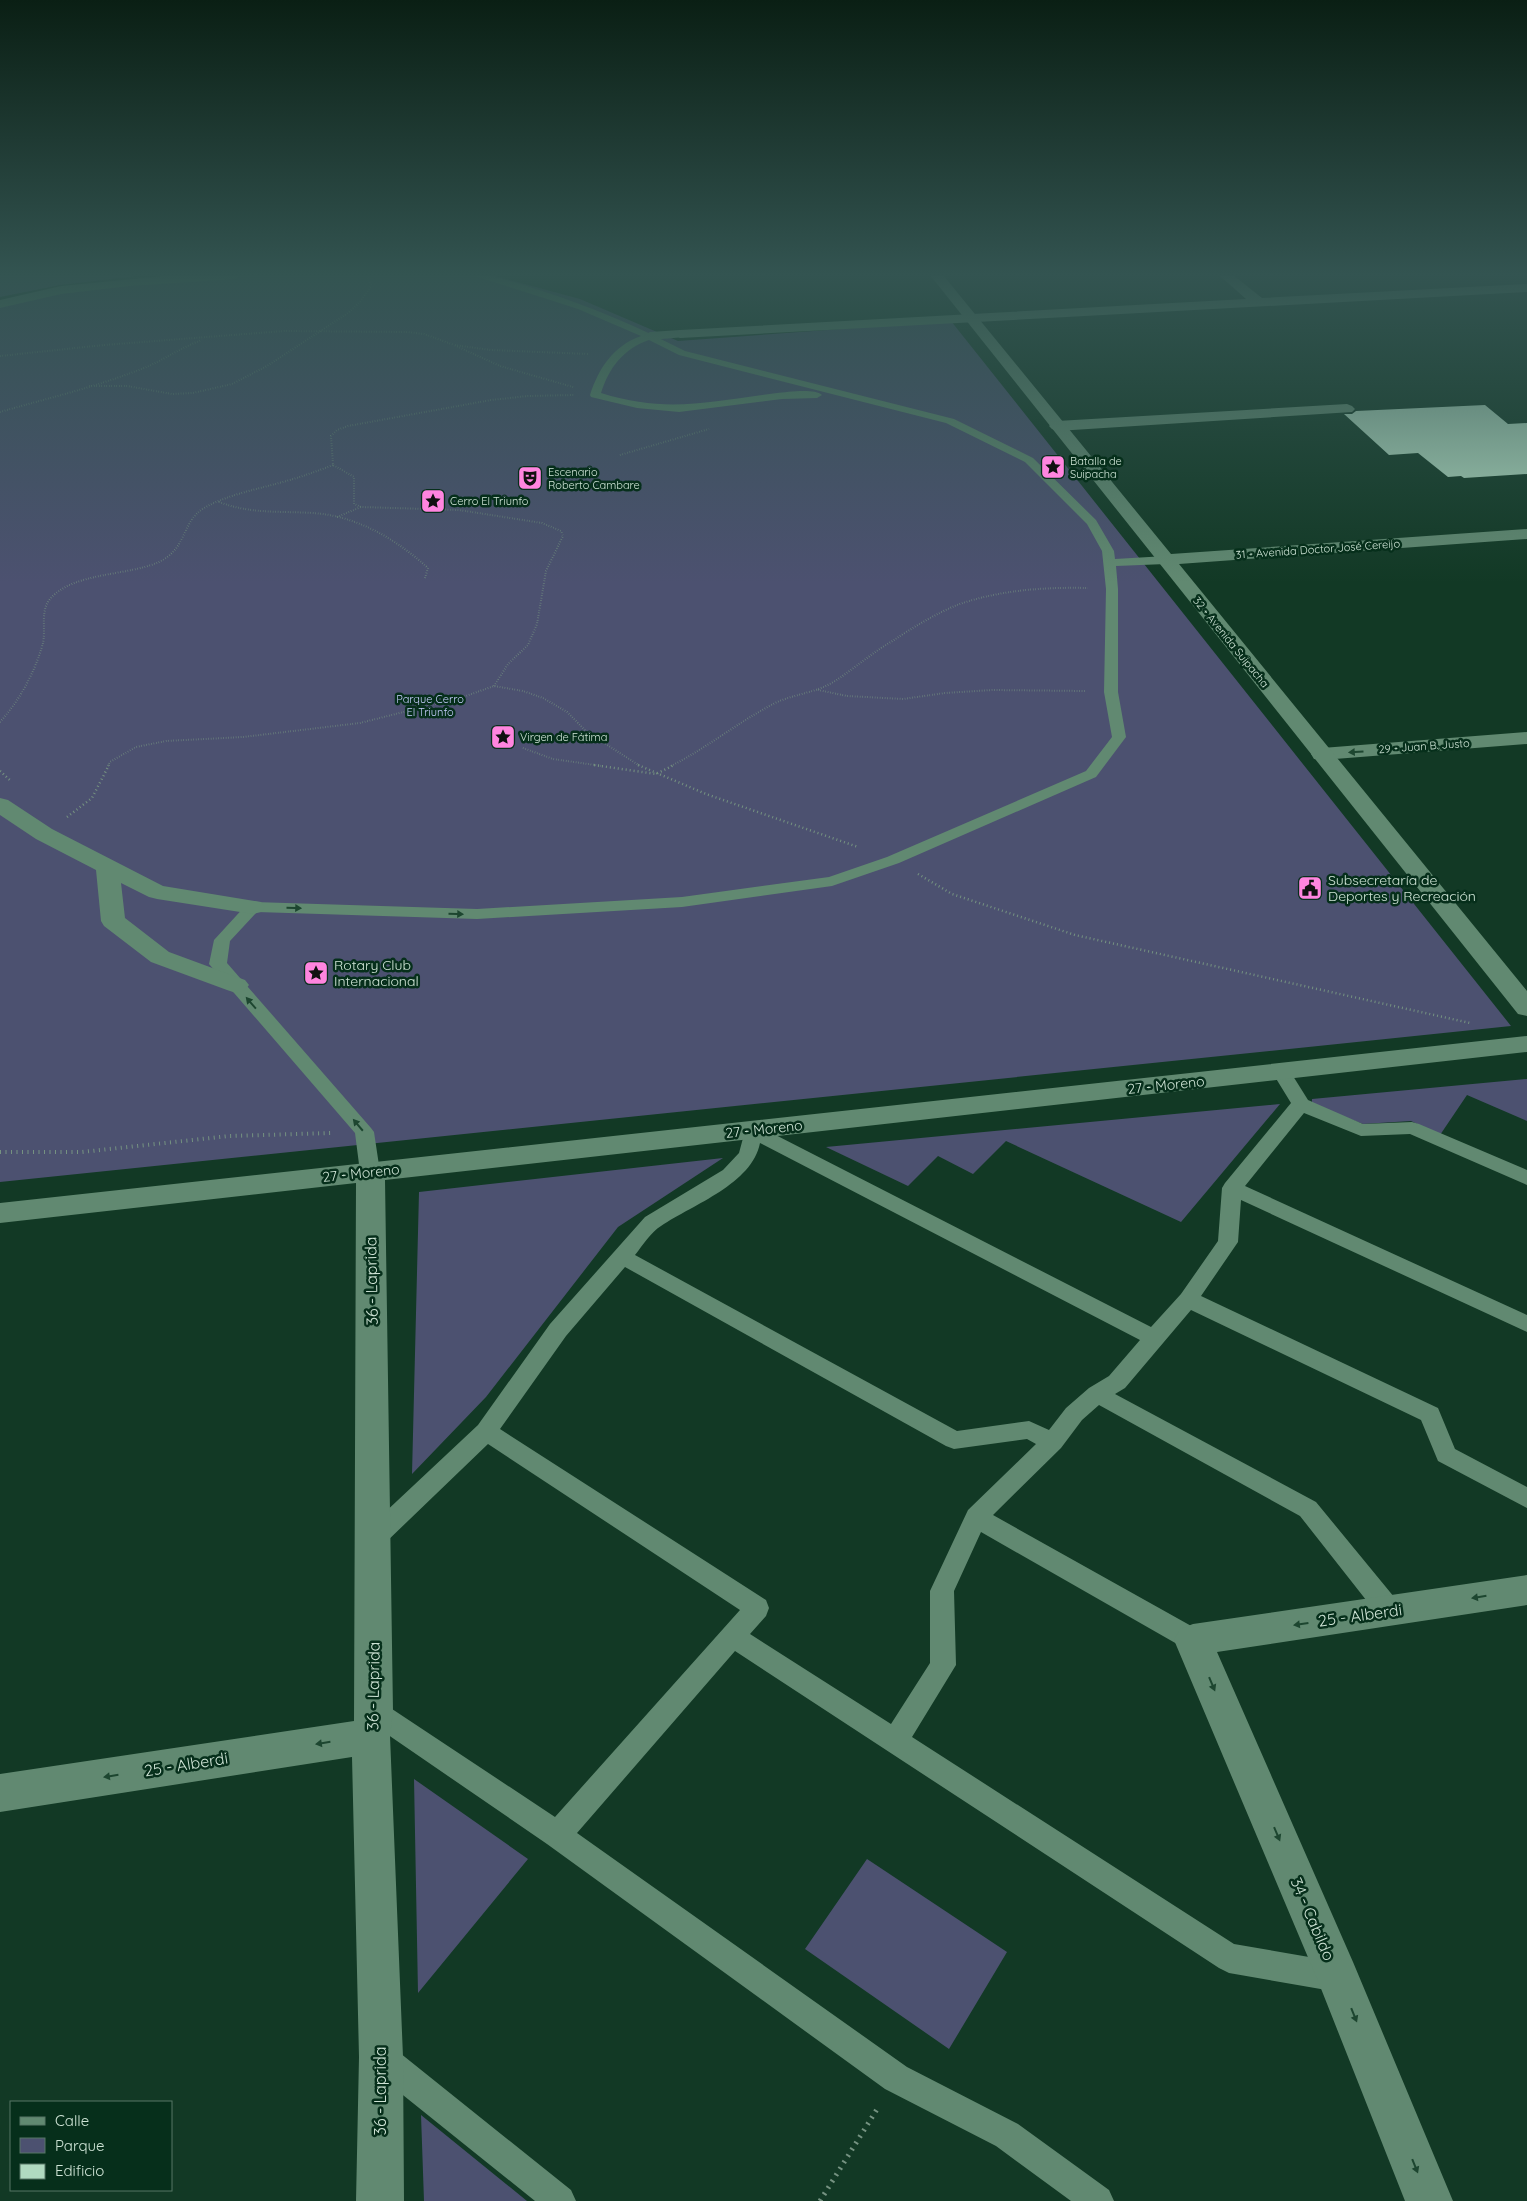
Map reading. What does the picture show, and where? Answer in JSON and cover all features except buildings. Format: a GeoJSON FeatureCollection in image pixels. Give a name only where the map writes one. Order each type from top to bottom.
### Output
{"type":"FeatureCollection","features":[{"type":"Feature","properties":{"kind":"street","name":"32 - Avenida Suipacha"},"geometry":{"type":"LineString","coordinates":[[1018,378],[1527,1008]]}},
{"type":"Feature","properties":{"kind":"street"},"geometry":{"type":"LineString","coordinates":[[1057,426],[1347,409]]}},
{"type":"Feature","properties":{"kind":"street","name":"31 - Avenida Doctor José Cereijo"},"geometry":{"type":"LineString","coordinates":[[1166,560],[1527,534]]}},
{"type":"Feature","properties":{"kind":"street","name":"29 - Juan B. Justo"},"geometry":{"type":"LineString","coordinates":[[1322,754],[1527,738]]}},
{"type":"Feature","properties":{"kind":"street"},"geometry":{"type":"LineString","coordinates":[[0,805],[44,834],[157,892],[253,907]]}},
{"type":"Feature","properties":{"kind":"street"},"geometry":{"type":"LineString","coordinates":[[107,866],[113,922],[160,957],[236,985]]}},
{"type":"Feature","properties":{"kind":"street","name":"27 - Moreno"},"geometry":{"type":"LineString","coordinates":[[0,1213],[1527,1044]]}},
{"type":"Feature","properties":{"kind":"street","name":"36 - Laprida"},"geometry":{"type":"LineString","coordinates":[[370,1172],[374,1538],[373,1724],[381,2058],[380,2201]]}},
{"type":"Feature","properties":{"kind":"street","name":"25 - Alberdi"},"geometry":{"type":"LineString","coordinates":[[1193,1640],[1527,1590]]}},
{"type":"Feature","properties":{"kind":"street","name":"34 - Cabildo"},"geometry":{"type":"LineString","coordinates":[[1193,1640],[1338,1977],[1429,2201]]}},
{"type":"Feature","properties":{"kind":"street","name":"25 - Alberdi"},"geometry":{"type":"LineString","coordinates":[[0,1793],[373,1724]]}},
{"type":"Feature","properties":{"kind":"lane"},"geometry":{"type":"LineString","coordinates":[[601,378],[595,395],[634,405],[680,409],[786,395],[856,397]]}},
{"type":"Feature","properties":{"kind":"lane"},"geometry":{"type":"LineString","coordinates":[[370,1172],[364,1132],[218,964],[222,940],[253,907],[477,914],[682,902],[832,881],[893,860],[1091,774],[1119,738],[1111,692],[1112,589],[1108,550],[1092,522],[1029,460],[950,421],[781,378]]}},
{"type":"Feature","properties":{"kind":"lane","name":"31 - Avenida Doctor José Cereijo"},"geometry":{"type":"LineString","coordinates":[[1109,563],[1166,560]]}},
{"type":"Feature","properties":{"kind":"lane"},"geometry":{"type":"LineString","coordinates":[[1281,1072],[1301,1104],[1361,1130],[1412,1128],[1527,1178]]}},
{"type":"Feature","properties":{"kind":"lane"},"geometry":{"type":"LineString","coordinates":[[895,1742],[943,1665],[942,1591],[976,1517],[1053,1442],[1074,1414],[1097,1394],[1117,1382],[1188,1299],[1228,1242],[1232,1188],[1301,1104]]}},
{"type":"Feature","properties":{"kind":"lane"},"geometry":{"type":"LineString","coordinates":[[374,1538],[486,1431],[558,1330],[652,1222],[730,1175],[748,1155],[753,1131],[1154,1338]]}},
{"type":"Feature","properties":{"kind":"lane"},"geometry":{"type":"LineString","coordinates":[[1232,1188],[1527,1324]]}},
{"type":"Feature","properties":{"kind":"lane"},"geometry":{"type":"LineString","coordinates":[[623,1257],[954,1440],[1029,1430],[1053,1442]]}},
{"type":"Feature","properties":{"kind":"lane"},"geometry":{"type":"LineString","coordinates":[[1188,1299],[1430,1414],[1446,1455],[1527,1498]]}},
{"type":"Feature","properties":{"kind":"lane"},"geometry":{"type":"LineString","coordinates":[[1097,1394],[1308,1509],[1390,1611]]}},
{"type":"Feature","properties":{"kind":"lane"},"geometry":{"type":"LineString","coordinates":[[486,1431],[757,1608],[557,1835]]}},
{"type":"Feature","properties":{"kind":"lane"},"geometry":{"type":"LineString","coordinates":[[976,1517],[1193,1640]]}},
{"type":"Feature","properties":{"kind":"lane"},"geometry":{"type":"LineString","coordinates":[[732,1636],[1229,1958],[1338,1977]]}},
{"type":"Feature","properties":{"kind":"lane"},"geometry":{"type":"LineString","coordinates":[[373,1724],[557,1835],[896,2078],[1008,2135],[1098,2201]]}},
{"type":"Feature","properties":{"kind":"lane"},"geometry":{"type":"LineString","coordinates":[[381,2058],[560,2201]]}},
{"type":"Feature","properties":{"kind":"path"},"geometry":{"type":"LineString","coordinates":[[0,412],[113,378]]}},
{"type":"Feature","properties":{"kind":"path"},"geometry":{"type":"LineString","coordinates":[[89,386],[127,386],[173,394],[191,393],[228,386],[249,378]]}},
{"type":"Feature","properties":{"kind":"path"},"geometry":{"type":"LineString","coordinates":[[538,378],[595,395]]}},
{"type":"Feature","properties":{"kind":"path"},"geometry":{"type":"LineString","coordinates":[[333,465],[331,436],[337,430],[348,426],[491,400],[528,396],[595,395]]}},
{"type":"Feature","properties":{"kind":"path"},"geometry":{"type":"LineString","coordinates":[[0,722],[23,690],[36,662],[43,641],[48,601],[56,594],[77,583],[148,566],[162,560],[175,551],[183,539],[186,528],[196,514],[218,502],[333,465],[354,477],[354,504],[362,507],[459,510],[534,521],[561,531],[563,536],[546,571],[537,624],[528,645],[508,664],[494,686]]}},
{"type":"Feature","properties":{"kind":"path"},"geometry":{"type":"LineString","coordinates":[[218,502],[250,512],[313,513],[336,517],[378,532],[412,552],[428,568],[426,578]]}},
{"type":"Feature","properties":{"kind":"path"},"geometry":{"type":"LineString","coordinates":[[336,517],[362,507]]}},
{"type":"Feature","properties":{"kind":"path"},"geometry":{"type":"LineString","coordinates":[[524,748],[553,760],[656,774],[699,752],[746,719],[777,702],[818,690],[834,682],[893,640],[938,614],[976,598],[1030,588],[1112,589]]}},
{"type":"Feature","properties":{"kind":"path"},"geometry":{"type":"LineString","coordinates":[[44,834],[92,798],[110,762],[136,747],[166,741],[243,737],[360,723],[463,697],[494,686],[523,691],[543,698],[567,712],[595,738],[628,760],[656,774],[706,794],[893,860],[952,894],[1075,935],[1479,1025]]}},
{"type":"Feature","properties":{"kind":"path"},"geometry":{"type":"LineString","coordinates":[[818,690],[847,696],[903,699],[945,693],[992,690],[1046,689],[1111,692]]}},
{"type":"Feature","properties":{"kind":"path"},"geometry":{"type":"LineString","coordinates":[[0,1152],[82,1152],[229,1136],[364,1132]]}},
{"type":"Feature","properties":{"kind":"path"},"geometry":{"type":"LineString","coordinates":[[820,2201],[896,2078]]}},
{"type":"Feature","properties":{"kind":"green space","name":"Parque Cerro El Triunfo"},"geometry":{"type":"Polygon","coordinates":[[[0,378],[996,378],[1511,1026],[0,1182],[0,378]]]}},
{"type":"Feature","properties":{"kind":"green space"},"geometry":{"type":"Polygon","coordinates":[[[1527,1079],[1527,1121],[1467,1095],[1440,1135],[1411,1121],[1363,1124],[1312,1104],[1312,1099],[1527,1079]]]}},
{"type":"Feature","properties":{"kind":"green space"},"geometry":{"type":"Polygon","coordinates":[[[1280,1104],[1181,1222],[1006,1141],[973,1174],[938,1156],[908,1186],[826,1147],[1280,1104]]]}},
{"type":"Feature","properties":{"kind":"green space"},"geometry":{"type":"Polygon","coordinates":[[[723,1158],[618,1227],[486,1397],[412,1474],[419,1192],[723,1158]]]}},
{"type":"Feature","properties":{"kind":"green space"},"geometry":{"type":"Polygon","coordinates":[[[414,1779],[528,1859],[418,1993],[414,1779]]]}},
{"type":"Feature","properties":{"kind":"green space"},"geometry":{"type":"Polygon","coordinates":[[[867,1859],[1007,1952],[949,2049],[805,1949],[867,1859]]]}},
{"type":"Feature","properties":{"kind":"green space"},"geometry":{"type":"Polygon","coordinates":[[[421,2115],[527,2201],[424,2201],[421,2115]]]}},
{"type":"Feature","properties":{"kind":"place","name":"Batalla de Suipacha"},"geometry":{"type":"Point","coordinates":[1053,467]}},
{"type":"Feature","properties":{"kind":"place","name":"Escenario Roberto Cambare"},"geometry":{"type":"Point","coordinates":[530,478]}},
{"type":"Feature","properties":{"kind":"place","name":"Cerro El Triunfo"},"geometry":{"type":"Point","coordinates":[433,501]}},
{"type":"Feature","properties":{"kind":"place","name":"Virgen de Fátima"},"geometry":{"type":"Point","coordinates":[503,737]}},
{"type":"Feature","properties":{"kind":"place","name":"Subsecretaría de Deportes y Recreación"},"geometry":{"type":"Point","coordinates":[1310,888]}},
{"type":"Feature","properties":{"kind":"place","name":"Rotary Club Internacional"},"geometry":{"type":"Point","coordinates":[316,973]}}]}
